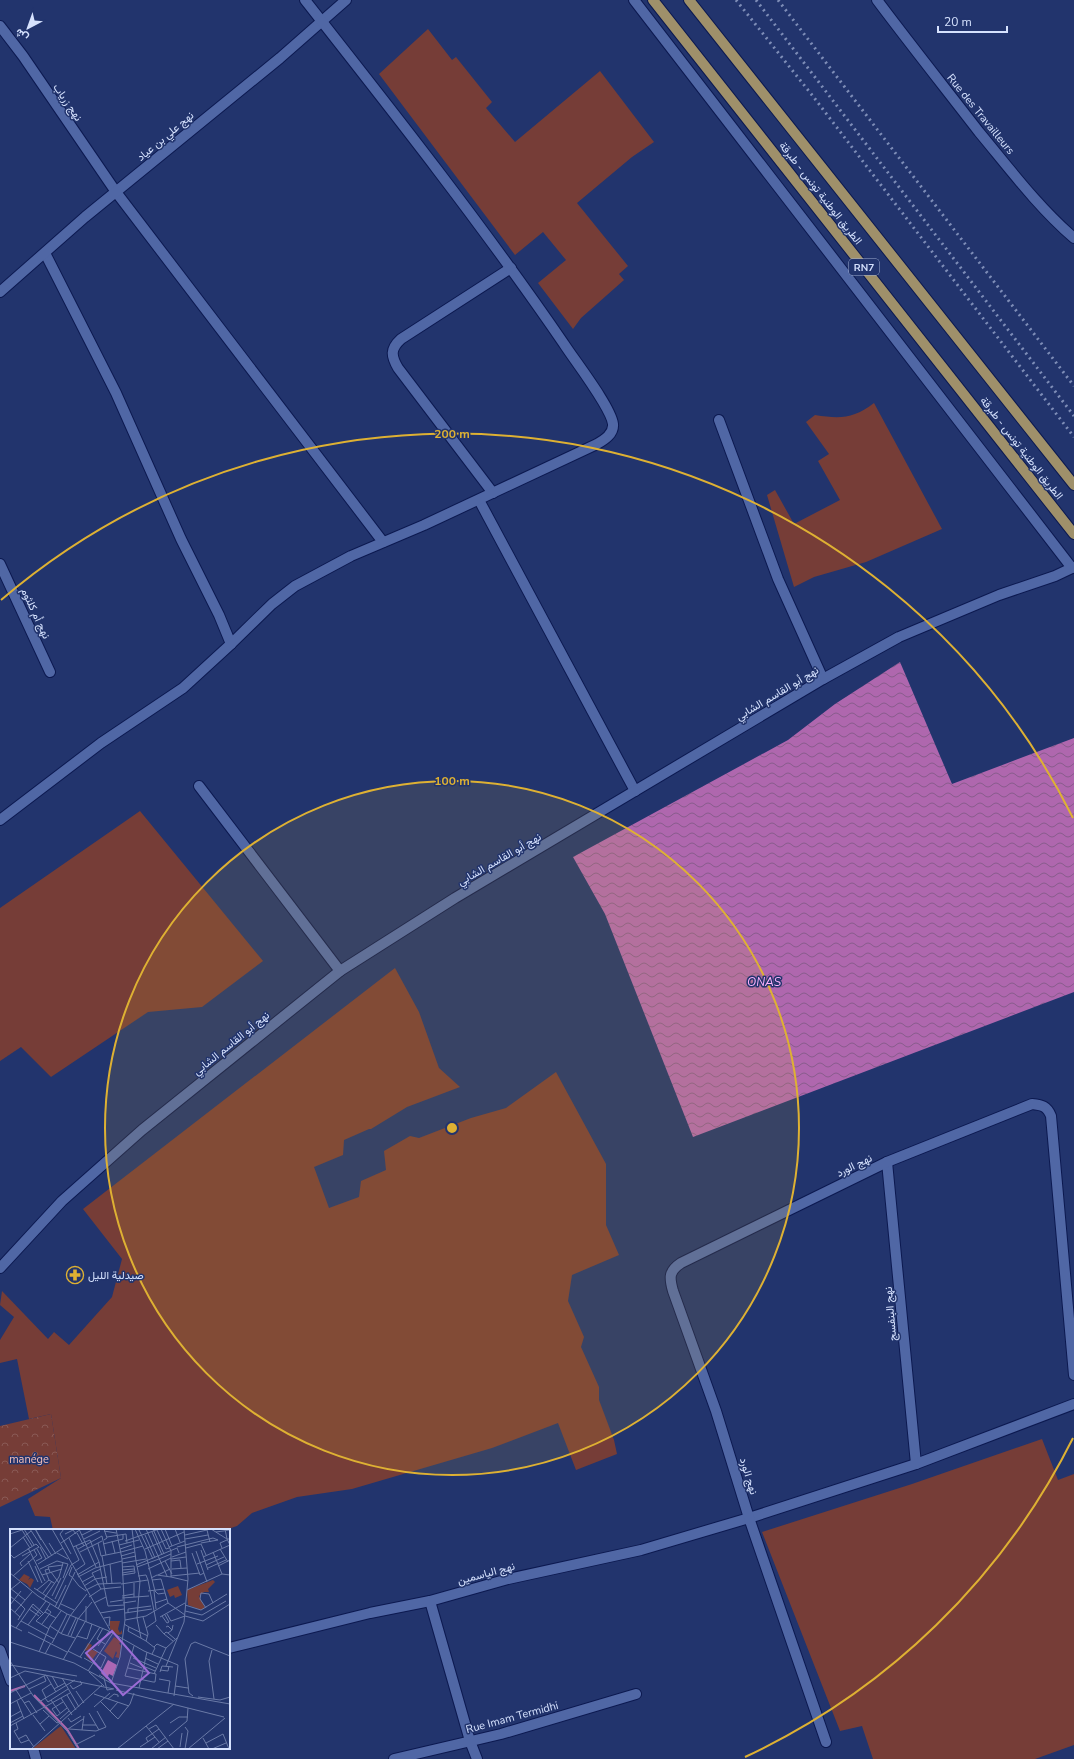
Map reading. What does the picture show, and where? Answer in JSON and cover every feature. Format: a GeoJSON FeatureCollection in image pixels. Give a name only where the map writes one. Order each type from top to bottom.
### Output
{"type":"FeatureCollection","features":[{"type":"Feature","properties":{"kind":"main road","name":"الطريق الوطنية تونس - طبرقة"},"geometry":{"type":"LineString","coordinates":[[653,0],[1074,534]]}},
{"type":"Feature","properties":{"kind":"main road","name":"الطريق الوطنية تونس - طبرقة"},"geometry":{"type":"LineString","coordinates":[[689,0],[1074,485]]}},
{"type":"Feature","properties":{"kind":"street"},"geometry":{"type":"LineString","coordinates":[[0,820],[101,743],[182,688],[283,595],[351,556],[479,500],[597,444],[607,437],[613,428],[612,421],[596,392],[511,268],[305,0]]}},
{"type":"Feature","properties":{"kind":"street","name":"نهج علي بن عياد"},"geometry":{"type":"LineString","coordinates":[[0,292],[116,192],[280,58],[346,0]]}},
{"type":"Feature","properties":{"kind":"street"},"geometry":{"type":"LineString","coordinates":[[634,0],[1073,567]]}},
{"type":"Feature","properties":{"kind":"street","name":"Rue des Travailleurs"},"geometry":{"type":"LineString","coordinates":[[877,0],[919,56],[997,154],[1039,202],[1074,238]]}},
{"type":"Feature","properties":{"kind":"street","name":"نهج زرياب"},"geometry":{"type":"LineString","coordinates":[[0,26],[23,56],[116,192],[383,542]]}},
{"type":"Feature","properties":{"kind":"street"},"geometry":{"type":"LineString","coordinates":[[45,253],[116,393],[178,532],[219,615],[231,644]]}},
{"type":"Feature","properties":{"kind":"street"},"geometry":{"type":"LineString","coordinates":[[493,493],[398,368],[392,352],[393,348],[401,339],[511,268]]}},
{"type":"Feature","properties":{"kind":"street"},"geometry":{"type":"LineString","coordinates":[[719,420],[778,580],[823,679]]}},
{"type":"Feature","properties":{"kind":"street"},"geometry":{"type":"LineString","coordinates":[[479,500],[635,791]]}},
{"type":"Feature","properties":{"kind":"street","name":"نهج أم كلثوم"},"geometry":{"type":"LineString","coordinates":[[0,564],[50,672]]}},
{"type":"Feature","properties":{"kind":"street","name":"نهج أبو القاسم الشابي"},"geometry":{"type":"LineString","coordinates":[[0,1268],[62,1201],[142,1130],[340,971],[455,898],[823,679],[900,637],[999,596],[1055,576],[1073,567]]}},
{"type":"Feature","properties":{"kind":"street"},"geometry":{"type":"LineString","coordinates":[[200,786],[340,971]]}},
{"type":"Feature","properties":{"kind":"street","name":"نهج الورد"},"geometry":{"type":"LineString","coordinates":[[749,1518],[716,1411],[673,1291],[670,1277],[671,1272],[681,1262],[887,1162],[1032,1104],[1049,1109],[1052,1116],[1074,1376]]}},
{"type":"Feature","properties":{"kind":"street","name":"نهج البنفسج"},"geometry":{"type":"LineString","coordinates":[[887,1162],[916,1464]]}},
{"type":"Feature","properties":{"kind":"street","name":"نهج الياسمين"},"geometry":{"type":"LineString","coordinates":[[230,1648],[370,1613],[430,1601],[508,1579],[641,1550],[749,1518],[916,1464],[1074,1404]]}},
{"type":"Feature","properties":{"kind":"street"},"geometry":{"type":"LineString","coordinates":[[749,1518],[826,1742]]}},
{"type":"Feature","properties":{"kind":"street"},"geometry":{"type":"LineString","coordinates":[[430,1601],[470,1741],[477,1759]]}},
{"type":"Feature","properties":{"kind":"street"},"geometry":{"type":"LineString","coordinates":[[0,1650],[10,1678]]}},
{"type":"Feature","properties":{"kind":"street","name":"Rue Imam Termidhi"},"geometry":{"type":"LineString","coordinates":[[394,1759],[501,1734],[636,1694]]}},
{"type":"Feature","properties":{"kind":"street"},"geometry":{"type":"LineString","coordinates":[[33,1749],[36,1759]]}},
{"type":"Feature","properties":{"kind":"green space"},"geometry":{"type":"Polygon","coordinates":[[[428,29],[452,60],[456,57],[492,102],[486,108],[515,142],[600,71],[654,142],[632,157],[577,203],[628,266],[619,274],[624,280],[581,318],[573,329],[538,283],[566,260],[543,232],[515,255],[379,74],[428,29]]]}},
{"type":"Feature","properties":{"kind":"green space"},"geometry":{"type":"Polygon","coordinates":[[[874,403],[942,529],[866,562],[814,577],[794,587],[767,495],[775,490],[794,524],[840,500],[818,461],[829,454],[806,422],[815,415],[839,417],[853,415],[874,403]]]}},
{"type":"Feature","properties":{"kind":"green space"},"geometry":{"type":"Polygon","coordinates":[[[140,811],[263,961],[202,1007],[148,1012],[51,1077],[21,1047],[0,1061],[0,908],[140,811]]]}},
{"type":"Feature","properties":{"kind":"green space"},"geometry":{"type":"Polygon","coordinates":[[[395,968],[419,1012],[439,1068],[460,1087],[407,1107],[371,1129],[344,1140],[343,1155],[314,1167],[329,1208],[359,1197],[361,1181],[386,1170],[384,1151],[410,1136],[419,1138],[471,1118],[506,1108],[556,1072],[606,1164],[606,1225],[619,1255],[572,1275],[568,1301],[584,1337],[581,1347],[599,1387],[599,1400],[614,1440],[617,1454],[576,1470],[558,1423],[492,1448],[352,1489],[297,1497],[252,1513],[237,1526],[228,1529],[53,1529],[50,1517],[35,1516],[28,1499],[61,1478],[51,1414],[29,1419],[17,1359],[0,1363],[0,1340],[14,1317],[0,1305],[2,1291],[48,1339],[54,1332],[69,1345],[112,1297],[122,1259],[83,1209],[395,968]]]}},
{"type":"Feature","properties":{"kind":"green space","name":"manége"},"geometry":{"type":"Polygon","coordinates":[[[51,1414],[61,1478],[0,1507],[0,1426],[51,1414]]]}},
{"type":"Feature","properties":{"kind":"green space"},"geometry":{"type":"Polygon","coordinates":[[[1042,1439],[1058,1480],[1074,1474],[1074,1745],[1035,1759],[873,1759],[862,1726],[840,1731],[762,1532],[912,1484],[1042,1439]]]}},
{"type":"Feature","properties":{"kind":"water","name":"ONAS"},"geometry":{"type":"Polygon","coordinates":[[[900,662],[952,784],[1074,738],[1074,992],[693,1137],[605,914],[573,857],[788,740],[835,704],[900,662]]]}},
{"type":"Feature","properties":{"kind":"railway"},"geometry":{"type":"LineString","coordinates":[[736,0],[812,95],[1074,437]]}},
{"type":"Feature","properties":{"kind":"railway"},"geometry":{"type":"LineString","coordinates":[[756,0],[1074,416]]}},
{"type":"Feature","properties":{"kind":"railway"},"geometry":{"type":"LineString","coordinates":[[778,0],[1074,386]]}},
{"type":"Feature","properties":{"kind":"place","name":"صيدلية الليل"},"geometry":{"type":"Point","coordinates":[75,1275]}}]}
